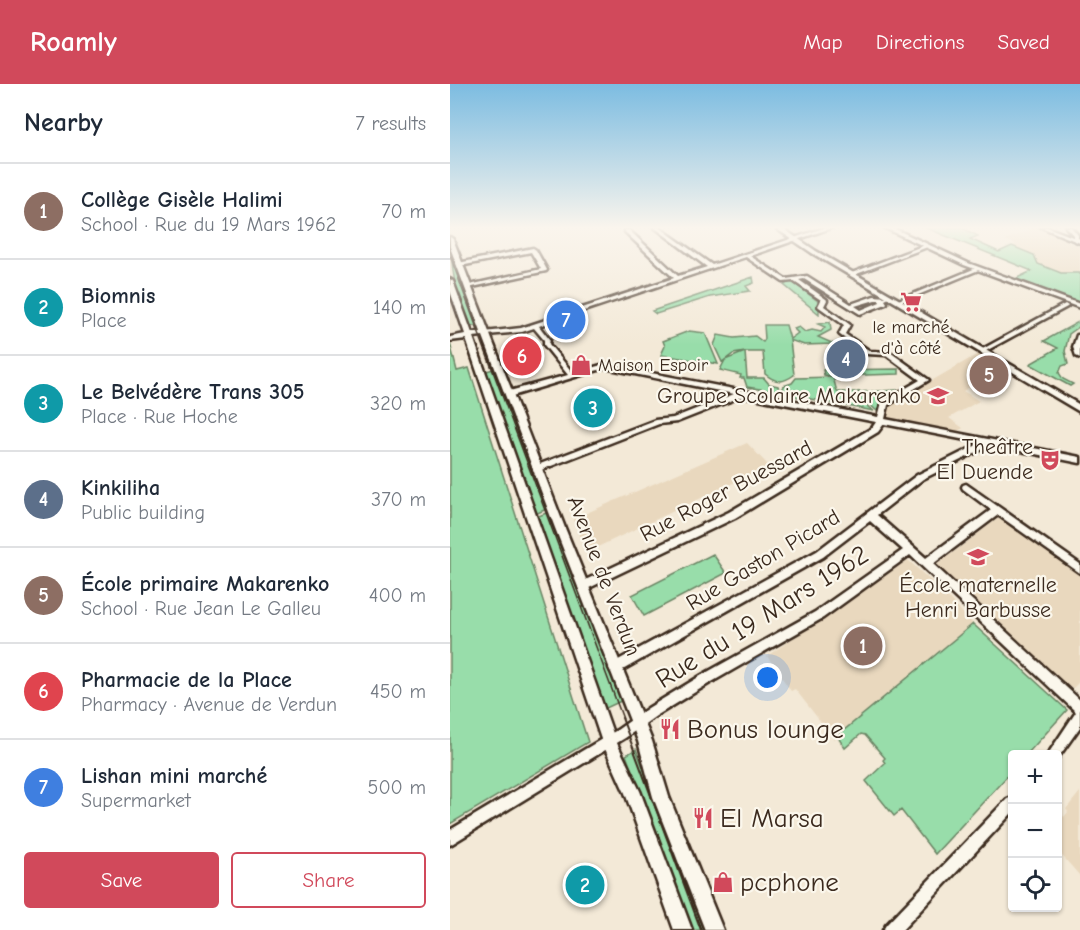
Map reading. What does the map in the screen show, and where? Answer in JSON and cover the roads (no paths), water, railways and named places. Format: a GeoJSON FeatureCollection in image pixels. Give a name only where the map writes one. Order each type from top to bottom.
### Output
{"type":"FeatureCollection","features":[{"type":"Feature","properties":{"kind":"main road","name":"Avenue de Verdun"},"geometry":{"type":"LineString","coordinates":[[461,266],[653,762],[661,797],[714,930]]}},
{"type":"Feature","properties":{"kind":"main road"},"geometry":{"type":"LineString","coordinates":[[839,266],[1080,409]]}},
{"type":"Feature","properties":{"kind":"main road"},"geometry":{"type":"LineString","coordinates":[[972,266],[1080,306]]}},
{"type":"Feature","properties":{"kind":"main road","name":"Avenue de Verdun"},"geometry":{"type":"LineString","coordinates":[[450,281],[609,741],[632,791],[683,930]]}},
{"type":"Feature","properties":{"kind":"main road"},"geometry":{"type":"LineString","coordinates":[[450,339],[486,333]]}},
{"type":"Feature","properties":{"kind":"main road"},"geometry":{"type":"LineString","coordinates":[[1080,337],[1077,347],[1080,356]]}},
{"type":"Feature","properties":{"kind":"street"},"geometry":{"type":"LineString","coordinates":[[468,286],[544,270],[542,266]]}},
{"type":"Feature","properties":{"kind":"street"},"geometry":{"type":"LineString","coordinates":[[665,266],[678,279]]}},
{"type":"Feature","properties":{"kind":"street"},"geometry":{"type":"LineString","coordinates":[[486,333],[516,331],[716,266]]}},
{"type":"Feature","properties":{"kind":"street"},"geometry":{"type":"LineString","coordinates":[[763,266],[785,281],[805,277],[862,312],[884,303],[881,299],[890,296]]}},
{"type":"Feature","properties":{"kind":"street"},"geometry":{"type":"LineString","coordinates":[[852,274],[872,266]]}},
{"type":"Feature","properties":{"kind":"street"},"geometry":{"type":"LineString","coordinates":[[899,301],[978,269]]}},
{"type":"Feature","properties":{"kind":"street"},"geometry":{"type":"LineString","coordinates":[[794,279],[824,300],[835,297]]}},
{"type":"Feature","properties":{"kind":"street","name":"Rue Roger Buessard"},"geometry":{"type":"LineString","coordinates":[[583,586],[732,515],[875,430],[885,404],[925,379],[888,353],[868,353],[842,334],[847,325],[821,306],[824,300]]}},
{"type":"Feature","properties":{"kind":"street"},"geometry":{"type":"LineString","coordinates":[[982,351],[1065,306]]}},
{"type":"Feature","properties":{"kind":"street"},"geometry":{"type":"LineString","coordinates":[[535,325],[547,340],[546,344],[554,355],[559,356],[572,376]]}},
{"type":"Feature","properties":{"kind":"street"},"geometry":{"type":"LineString","coordinates":[[509,394],[605,366],[1080,460]]}},
{"type":"Feature","properties":{"kind":"street"},"geometry":{"type":"LineString","coordinates":[[538,468],[658,422],[674,420],[740,394]]}},
{"type":"Feature","properties":{"kind":"street","name":"Rue Gaston Picard"},"geometry":{"type":"LineString","coordinates":[[615,668],[820,554],[920,477],[988,442]]}},
{"type":"Feature","properties":{"kind":"street"},"geometry":{"type":"LineString","coordinates":[[966,487],[1080,569]]}},
{"type":"Feature","properties":{"kind":"street"},"geometry":{"type":"LineString","coordinates":[[925,564],[998,510]]}},
{"type":"Feature","properties":{"kind":"street"},"geometry":{"type":"LineString","coordinates":[[871,516],[1080,708]]}},
{"type":"Feature","properties":{"kind":"street","name":"Rue du 19 Mars 1962"},"geometry":{"type":"LineString","coordinates":[[450,838],[638,724],[652,712],[751,652],[819,615],[910,550]]}},
{"type":"Feature","properties":{"kind":"street"},"geometry":{"type":"LineString","coordinates":[[1057,750],[1080,716]]}},
{"type":"Feature","properties":{"kind":"street"},"geometry":{"type":"LineString","coordinates":[[891,930],[1008,808]]}},
{"type":"Feature","properties":{"kind":"tram line"},"geometry":{"type":"LineString","coordinates":[[454,266],[623,719]]}},
{"type":"Feature","properties":{"kind":"tram line"},"geometry":{"type":"LineString","coordinates":[[622,718],[701,930]]}},
{"type":"Feature","properties":{"kind":"place","name":"le marché d'à côté"},"geometry":{"type":"Point","coordinates":[911,302]}},
{"type":"Feature","properties":{"kind":"place","name":"Lishan mini marché"},"geometry":{"type":"Point","coordinates":[566,320]}},
{"type":"Feature","properties":{"kind":"place","name":"Pharmacie de la Place"},"geometry":{"type":"Point","coordinates":[522,356]}},
{"type":"Feature","properties":{"kind":"place","name":"Kinkiliha"},"geometry":{"type":"Point","coordinates":[846,359]}},
{"type":"Feature","properties":{"kind":"place","name":"Maison Espoir"},"geometry":{"type":"Point","coordinates":[581,365]}},
{"type":"Feature","properties":{"kind":"place","name":"École primaire Makarenko"},"geometry":{"type":"Point","coordinates":[989,375]}},
{"type":"Feature","properties":{"kind":"place","name":"Groupe Scolaire Makarenko"},"geometry":{"type":"Point","coordinates":[938,396]}},
{"type":"Feature","properties":{"kind":"place","name":"Le Belvédère Trans 305"},"geometry":{"type":"Point","coordinates":[593,408]}},
{"type":"Feature","properties":{"kind":"place","name":"Theâtre El Duende"},"geometry":{"type":"Point","coordinates":[1050,460]}},
{"type":"Feature","properties":{"kind":"place","name":"École maternelle Henri Barbusse"},"geometry":{"type":"Point","coordinates":[978,557]}},
{"type":"Feature","properties":{"kind":"place","name":"Collège Gisèle Halimi"},"geometry":{"type":"Point","coordinates":[863,646]}},
{"type":"Feature","properties":{"kind":"place","name":"Bonus lounge"},"geometry":{"type":"Point","coordinates":[670,729]}},
{"type":"Feature","properties":{"kind":"place","name":"El Marsa"},"geometry":{"type":"Point","coordinates":[703,818]}},
{"type":"Feature","properties":{"kind":"place","name":"pcphone"},"geometry":{"type":"Point","coordinates":[723,882]}},
{"type":"Feature","properties":{"kind":"place","name":"Biomnis"},"geometry":{"type":"Point","coordinates":[585,885]}}]}
